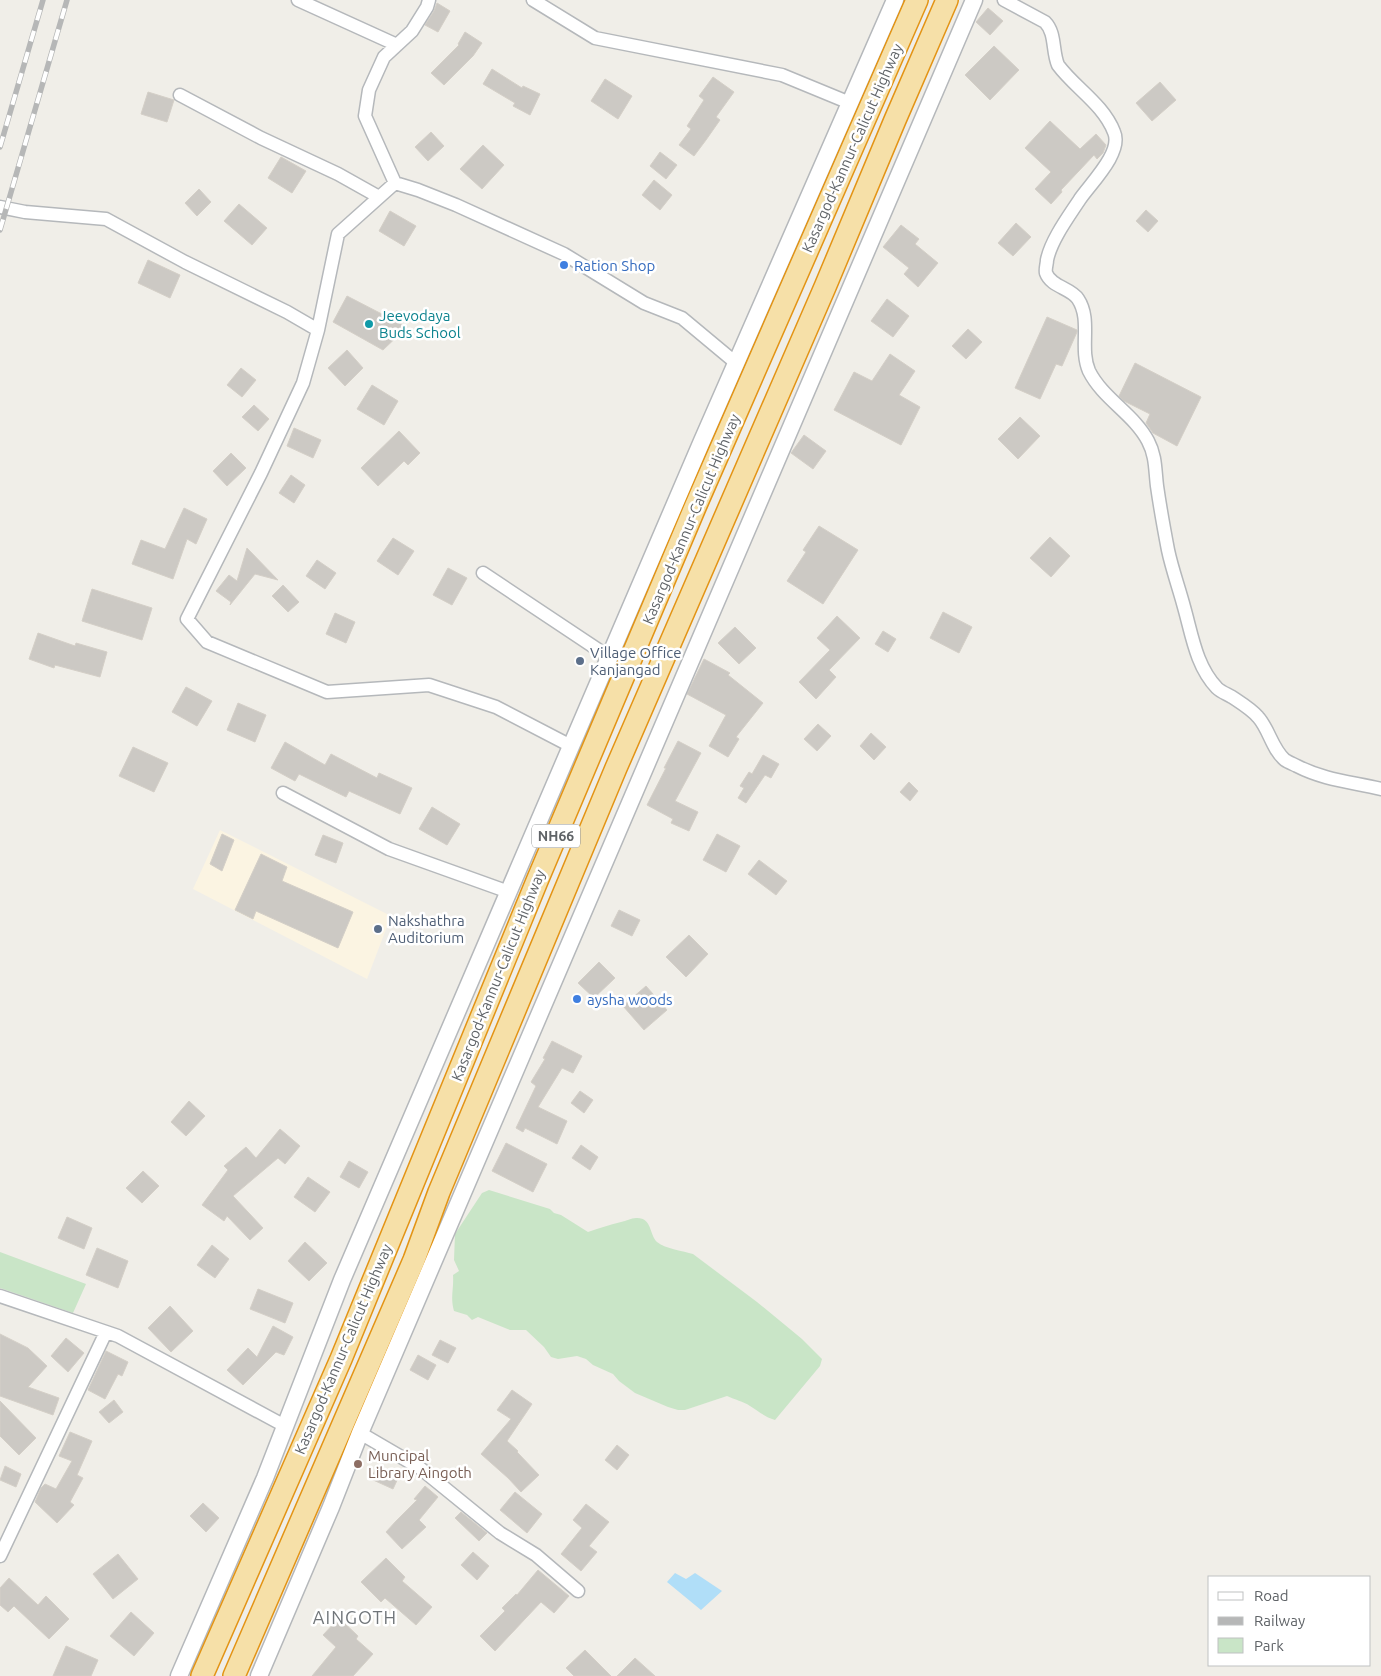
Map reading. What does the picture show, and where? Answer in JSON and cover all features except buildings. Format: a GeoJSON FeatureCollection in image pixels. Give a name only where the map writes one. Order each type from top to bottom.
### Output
{"type":"FeatureCollection","features":[{"type":"Feature","properties":{"kind":"highway","name":"Kasargod-Kannur-Calicut Highway"},"geometry":{"type":"LineString","coordinates":[[202,1676],[341,1359],[537,880],[696,504],[917,0]]}},
{"type":"Feature","properties":{"kind":"highway","name":"Kasargod-Kannur-Calicut Highway"},"geometry":{"type":"LineString","coordinates":[[234,1676],[414,1260],[439,1192],[616,768],[825,287],[947,0]]}},
{"type":"Feature","properties":{"kind":"street"},"geometry":{"type":"LineString","coordinates":[[298,0],[397,44]]}},
{"type":"Feature","properties":{"kind":"street"},"geometry":{"type":"LineString","coordinates":[[430,0],[412,31],[384,57],[369,90],[365,116],[395,183],[418,190],[564,254],[644,303],[682,318],[736,363]]}},
{"type":"Feature","properties":{"kind":"street"},"geometry":{"type":"LineString","coordinates":[[533,0],[595,38],[782,75],[850,103]]}},
{"type":"Feature","properties":{"kind":"street"},"geometry":{"type":"LineString","coordinates":[[179,1676],[265,1478],[342,1280],[736,363],[895,0]]}},
{"type":"Feature","properties":{"kind":"street"},"geometry":{"type":"LineString","coordinates":[[259,1676],[331,1507],[360,1433],[974,0]]}},
{"type":"Feature","properties":{"kind":"street"},"geometry":{"type":"LineString","coordinates":[[1004,0],[1050,26],[1058,65],[1102,112],[1116,134],[1113,151],[1104,169],[1081,198],[1053,244],[1048,256],[1046,273],[1050,279],[1073,293],[1079,300],[1083,312],[1085,351],[1089,370],[1098,384],[1148,440],[1155,457],[1156,485],[1168,552],[1194,647],[1205,672],[1218,690],[1232,696],[1258,717],[1284,759],[1310,773],[1338,782],[1381,789]]}},
{"type":"Feature","properties":{"kind":"street"},"geometry":{"type":"LineString","coordinates":[[180,95],[261,138],[338,174],[379,197]]}},
{"type":"Feature","properties":{"kind":"street"},"geometry":{"type":"LineString","coordinates":[[395,183],[338,234],[318,330],[303,383],[262,472],[187,619],[207,642],[327,692],[429,685],[496,707],[571,746]]}},
{"type":"Feature","properties":{"kind":"street"},"geometry":{"type":"LineString","coordinates":[[0,207],[25,212],[106,219],[185,262],[287,312],[318,330]]}},
{"type":"Feature","properties":{"kind":"street"},"geometry":{"type":"LineString","coordinates":[[483,573],[609,657]]}},
{"type":"Feature","properties":{"kind":"street"},"geometry":{"type":"LineString","coordinates":[[283,793],[389,850],[508,892]]}},
{"type":"Feature","properties":{"kind":"street"},"geometry":{"type":"LineString","coordinates":[[0,1296],[118,1336],[285,1426]]}},
{"type":"Feature","properties":{"kind":"street"},"geometry":{"type":"LineString","coordinates":[[0,1556],[106,1332]]}},
{"type":"Feature","properties":{"kind":"street"},"geometry":{"type":"LineString","coordinates":[[360,1433],[420,1468],[500,1533],[536,1555],[578,1591]]}},
{"type":"Feature","properties":{"kind":"shaded area"},"geometry":{"type":"Polygon","coordinates":[[[220,830],[391,916],[367,979],[193,889],[220,830]]]}},
{"type":"Feature","properties":{"kind":"green space"},"geometry":{"type":"Polygon","coordinates":[[[489,1190],[550,1209],[588,1232],[632,1218],[645,1220],[657,1242],[670,1248],[693,1254],[757,1302],[802,1339],[822,1359],[820,1366],[775,1420],[745,1403],[727,1396],[685,1410],[678,1410],[635,1393],[613,1374],[593,1365],[586,1359],[577,1356],[558,1359],[551,1357],[544,1347],[526,1330],[510,1330],[478,1317],[472,1320],[467,1315],[454,1311],[452,1301],[453,1275],[459,1271],[454,1260],[455,1234],[482,1193],[489,1190]]]}},
{"type":"Feature","properties":{"kind":"green space"},"geometry":{"type":"Polygon","coordinates":[[[0,1252],[86,1284],[73,1313],[0,1288],[0,1252]]]}},
{"type":"Feature","properties":{"kind":"water"},"geometry":{"type":"Polygon","coordinates":[[[675,1573],[686,1579],[695,1573],[722,1591],[701,1610],[667,1582],[675,1573]]]}},
{"type":"Feature","properties":{"kind":"railway"},"geometry":{"type":"LineString","coordinates":[[0,147],[43,0]]}},
{"type":"Feature","properties":{"kind":"railway"},"geometry":{"type":"LineString","coordinates":[[0,230],[67,0]]}},
{"type":"Feature","properties":{"kind":"place","name":"Ration Shop"},"geometry":{"type":"Point","coordinates":[564,265]}},
{"type":"Feature","properties":{"kind":"place","name":"Jeevodaya Buds School"},"geometry":{"type":"Point","coordinates":[369,324]}},
{"type":"Feature","properties":{"kind":"place","name":"Village Office Kanjangad"},"geometry":{"type":"Point","coordinates":[580,661]}},
{"type":"Feature","properties":{"kind":"place","name":"Nakshathra Auditorium"},"geometry":{"type":"Point","coordinates":[378,929]}},
{"type":"Feature","properties":{"kind":"place","name":"aysha woods"},"geometry":{"type":"Point","coordinates":[577,999]}},
{"type":"Feature","properties":{"kind":"place","name":"Muncipal Library Aingoth"},"geometry":{"type":"Point","coordinates":[358,1464]}},
{"type":"Feature","properties":{"kind":"district","name":"AINGOTH"},"geometry":{"type":"Point","coordinates":[355,1617]}}]}
